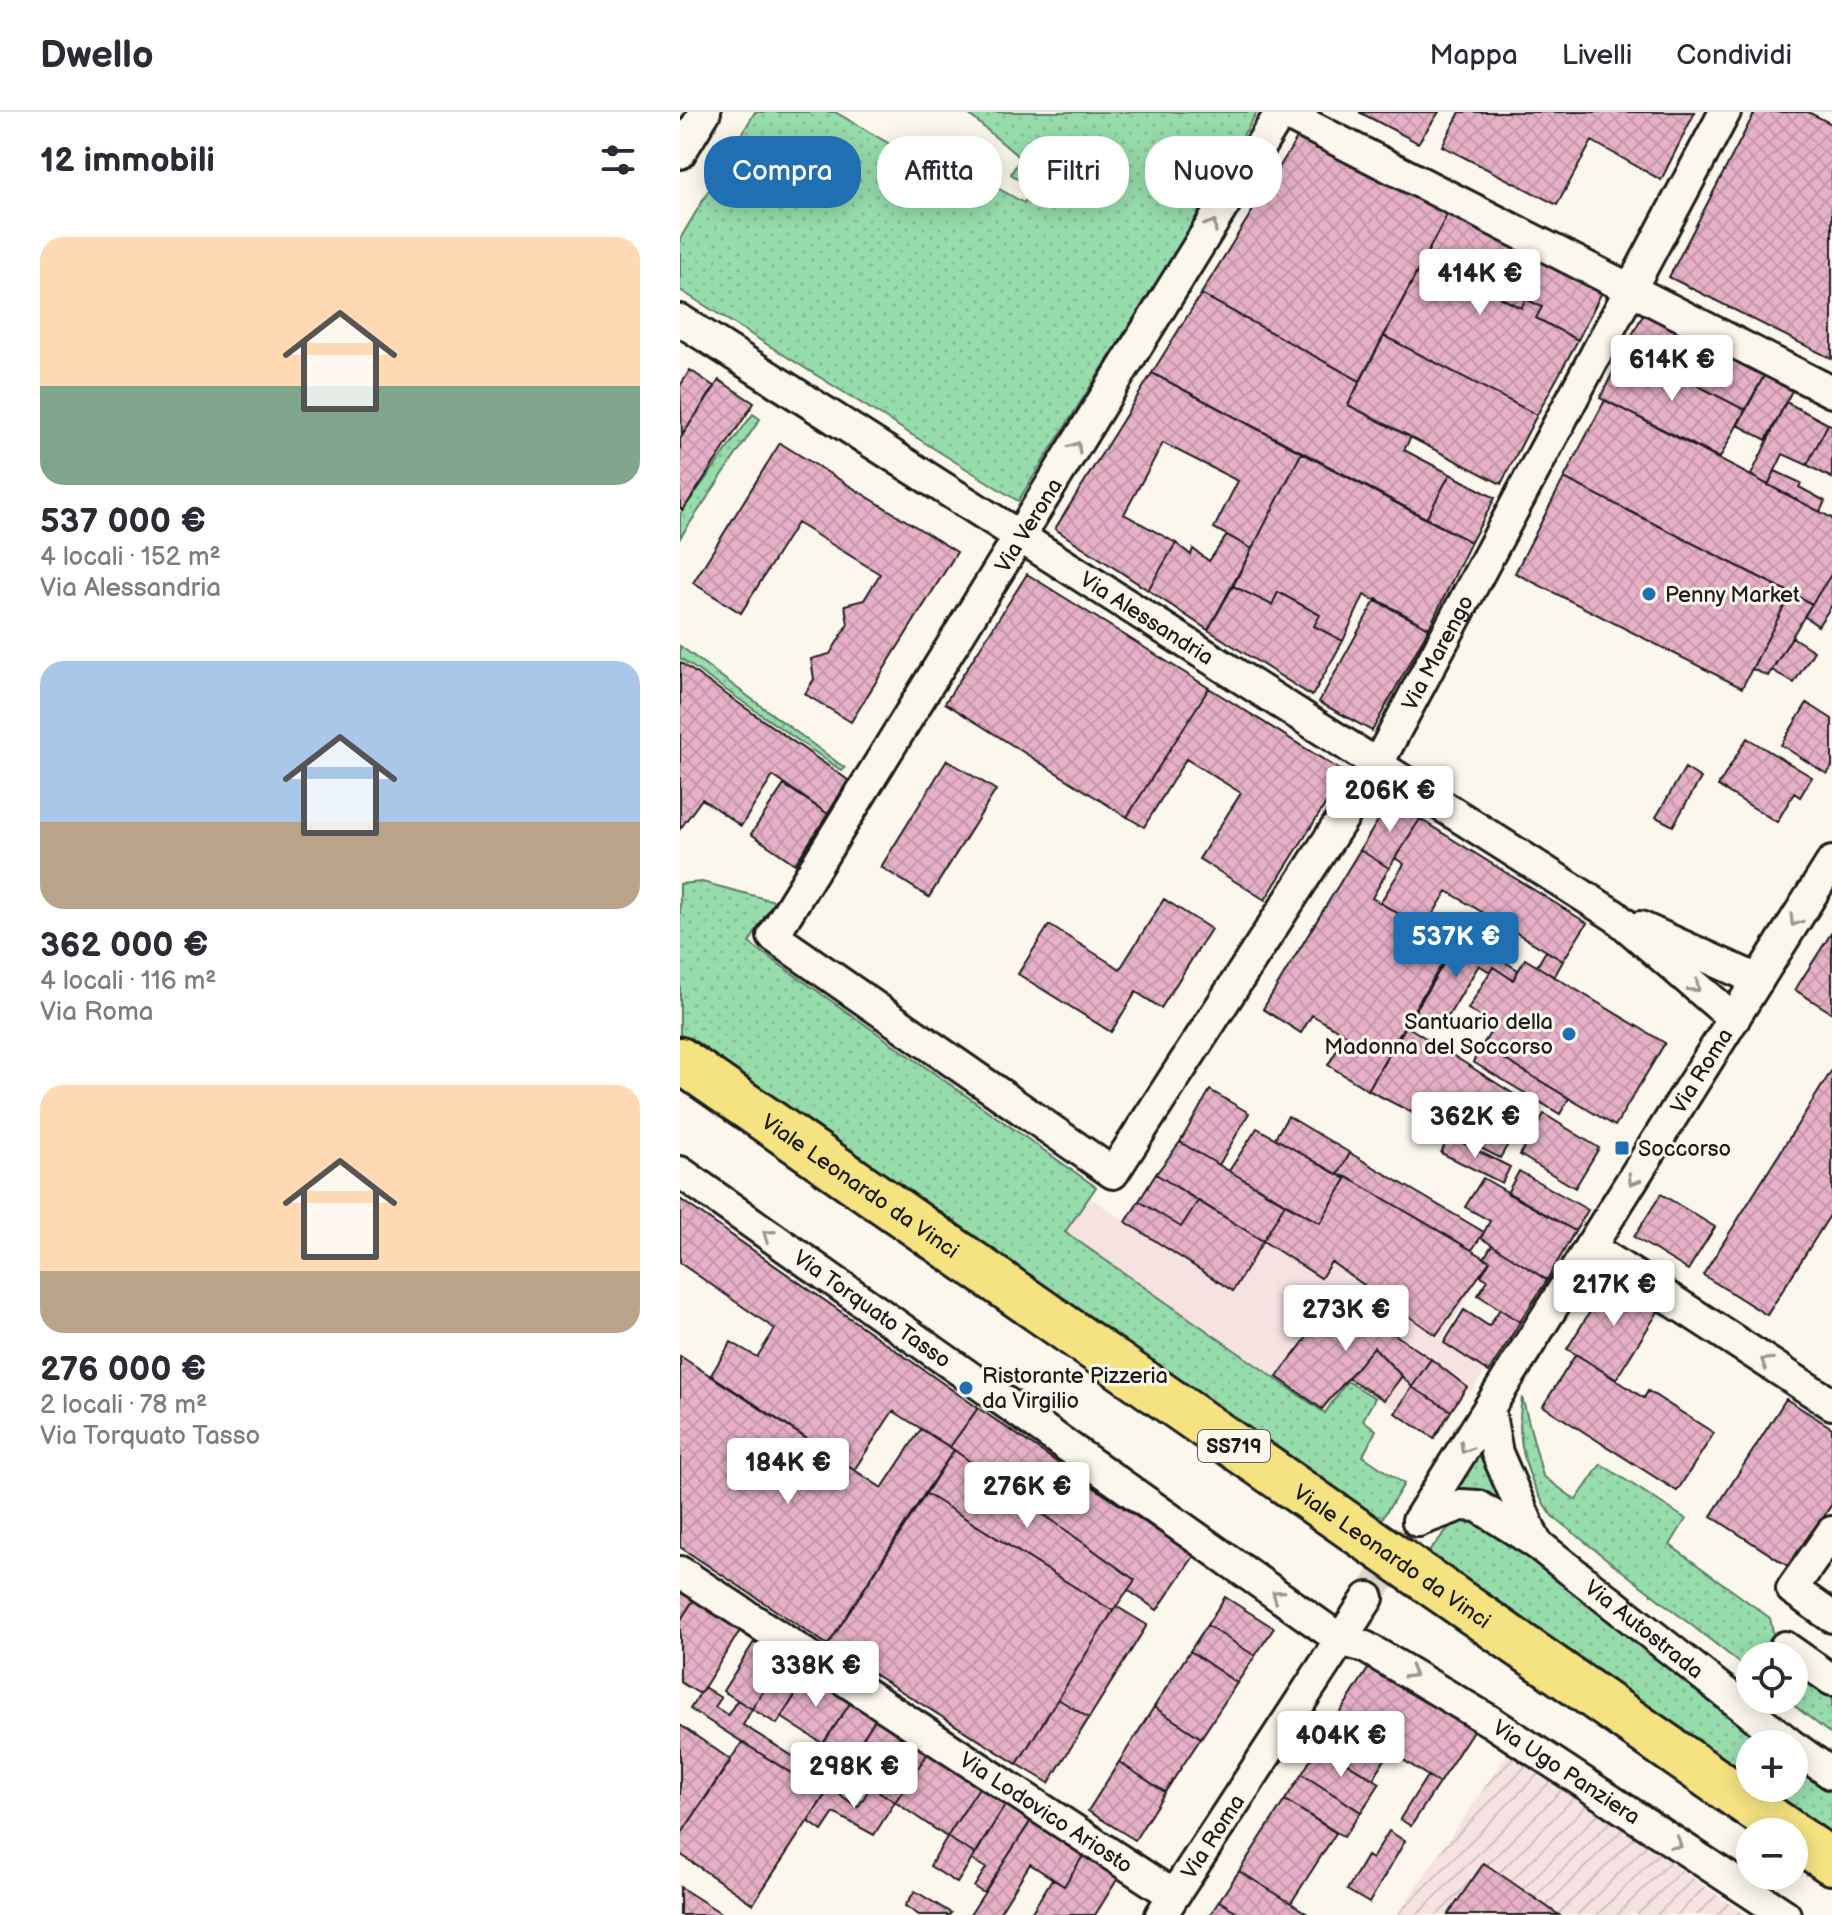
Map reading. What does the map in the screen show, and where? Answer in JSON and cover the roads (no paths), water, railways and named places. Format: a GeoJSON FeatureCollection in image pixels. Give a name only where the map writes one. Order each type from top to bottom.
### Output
{"type":"FeatureCollection","features":[{"type":"Feature","properties":{"kind":"highway","name":"Viale Leonardo da Vinci"},"geometry":{"type":"LineString","coordinates":[[680,1060],[1769,1818]]}},
{"type":"Feature","properties":{"kind":"highway"},"geometry":{"type":"LineString","coordinates":[[1808,1846],[1832,1862]]}},
{"type":"Feature","properties":{"kind":"street"},"geometry":{"type":"LineString","coordinates":[[680,153],[705,112]]}},
{"type":"Feature","properties":{"kind":"street"},"geometry":{"type":"LineString","coordinates":[[1282,112],[1832,392]]}},
{"type":"Feature","properties":{"kind":"street","name":"Via Verona"},"geometry":{"type":"LineString","coordinates":[[1113,1173],[773,936],[1282,112]]}},
{"type":"Feature","properties":{"kind":"street","name":"Via Marengo"},"geometry":{"type":"LineString","coordinates":[[1113,1173],[1377,765],[1725,112]]}},
{"type":"Feature","properties":{"kind":"street","name":"Via Alessandria"},"geometry":{"type":"LineString","coordinates":[[680,320],[1615,916],[1758,980]]}},
{"type":"Feature","properties":{"kind":"street","name":"Via Roma"},"geometry":{"type":"LineString","coordinates":[[1418,1521],[1830,869]]}},
{"type":"Feature","properties":{"kind":"street","name":"Via Alessandria"},"geometry":{"type":"LineString","coordinates":[[1615,916],[1734,1019]]}},
{"type":"Feature","properties":{"kind":"street","name":"Via Torquato Tasso"},"geometry":{"type":"LineString","coordinates":[[680,1172],[1341,1640]]}},
{"type":"Feature","properties":{"kind":"street"},"geometry":{"type":"LineString","coordinates":[[1590,1247],[1832,1404]]}},
{"type":"Feature","properties":{"kind":"street","name":"Via Autostrada"},"geometry":{"type":"LineString","coordinates":[[1489,1409],[1497,1453],[1536,1543]]}},
{"type":"Feature","properties":{"kind":"street","name":"Via Autostrada"},"geometry":{"type":"LineString","coordinates":[[1418,1521],[1461,1505],[1478,1506],[1536,1543],[1772,1730]]}},
{"type":"Feature","properties":{"kind":"street"},"geometry":{"type":"LineString","coordinates":[[1832,1532],[1792,1589],[1832,1617]]}},
{"type":"Feature","properties":{"kind":"street","name":"Via Lodovico Ariosto"},"geometry":{"type":"LineString","coordinates":[[680,1572],[1167,1905]]}},
{"type":"Feature","properties":{"kind":"street","name":"Via Roma"},"geometry":{"type":"LineString","coordinates":[[1167,1905],[1368,1598]]}},
{"type":"Feature","properties":{"kind":"street","name":"Via Ugo Panziera"},"geometry":{"type":"LineString","coordinates":[[1341,1640],[1365,1647],[1490,1721],[1785,1915]]}},
{"type":"Feature","properties":{"kind":"street"},"geometry":{"type":"LineString","coordinates":[[1808,1663],[1832,1680]]}},
{"type":"Feature","properties":{"kind":"street","name":"Via Autostrada"},"geometry":{"type":"LineString","coordinates":[[1808,1757],[1832,1774]]}},
{"type":"Feature","properties":{"kind":"tunnel"},"geometry":{"type":"LineString","coordinates":[[1368,1598],[1418,1521]]}},
{"type":"Feature","properties":{"kind":"place","name":"Penny Market"},"geometry":{"type":"Point","coordinates":[1649,594]}},
{"type":"Feature","properties":{"kind":"place","name":"Santuario della Madonna del Soccorso"},"geometry":{"type":"Point","coordinates":[1569,1034]}},
{"type":"Feature","properties":{"kind":"place","name":"Soccorso"},"geometry":{"type":"Point","coordinates":[1622,1148]}},
{"type":"Feature","properties":{"kind":"place","name":"Ristorante Pizzeria da Virgilio"},"geometry":{"type":"Point","coordinates":[966,1388]}}]}
